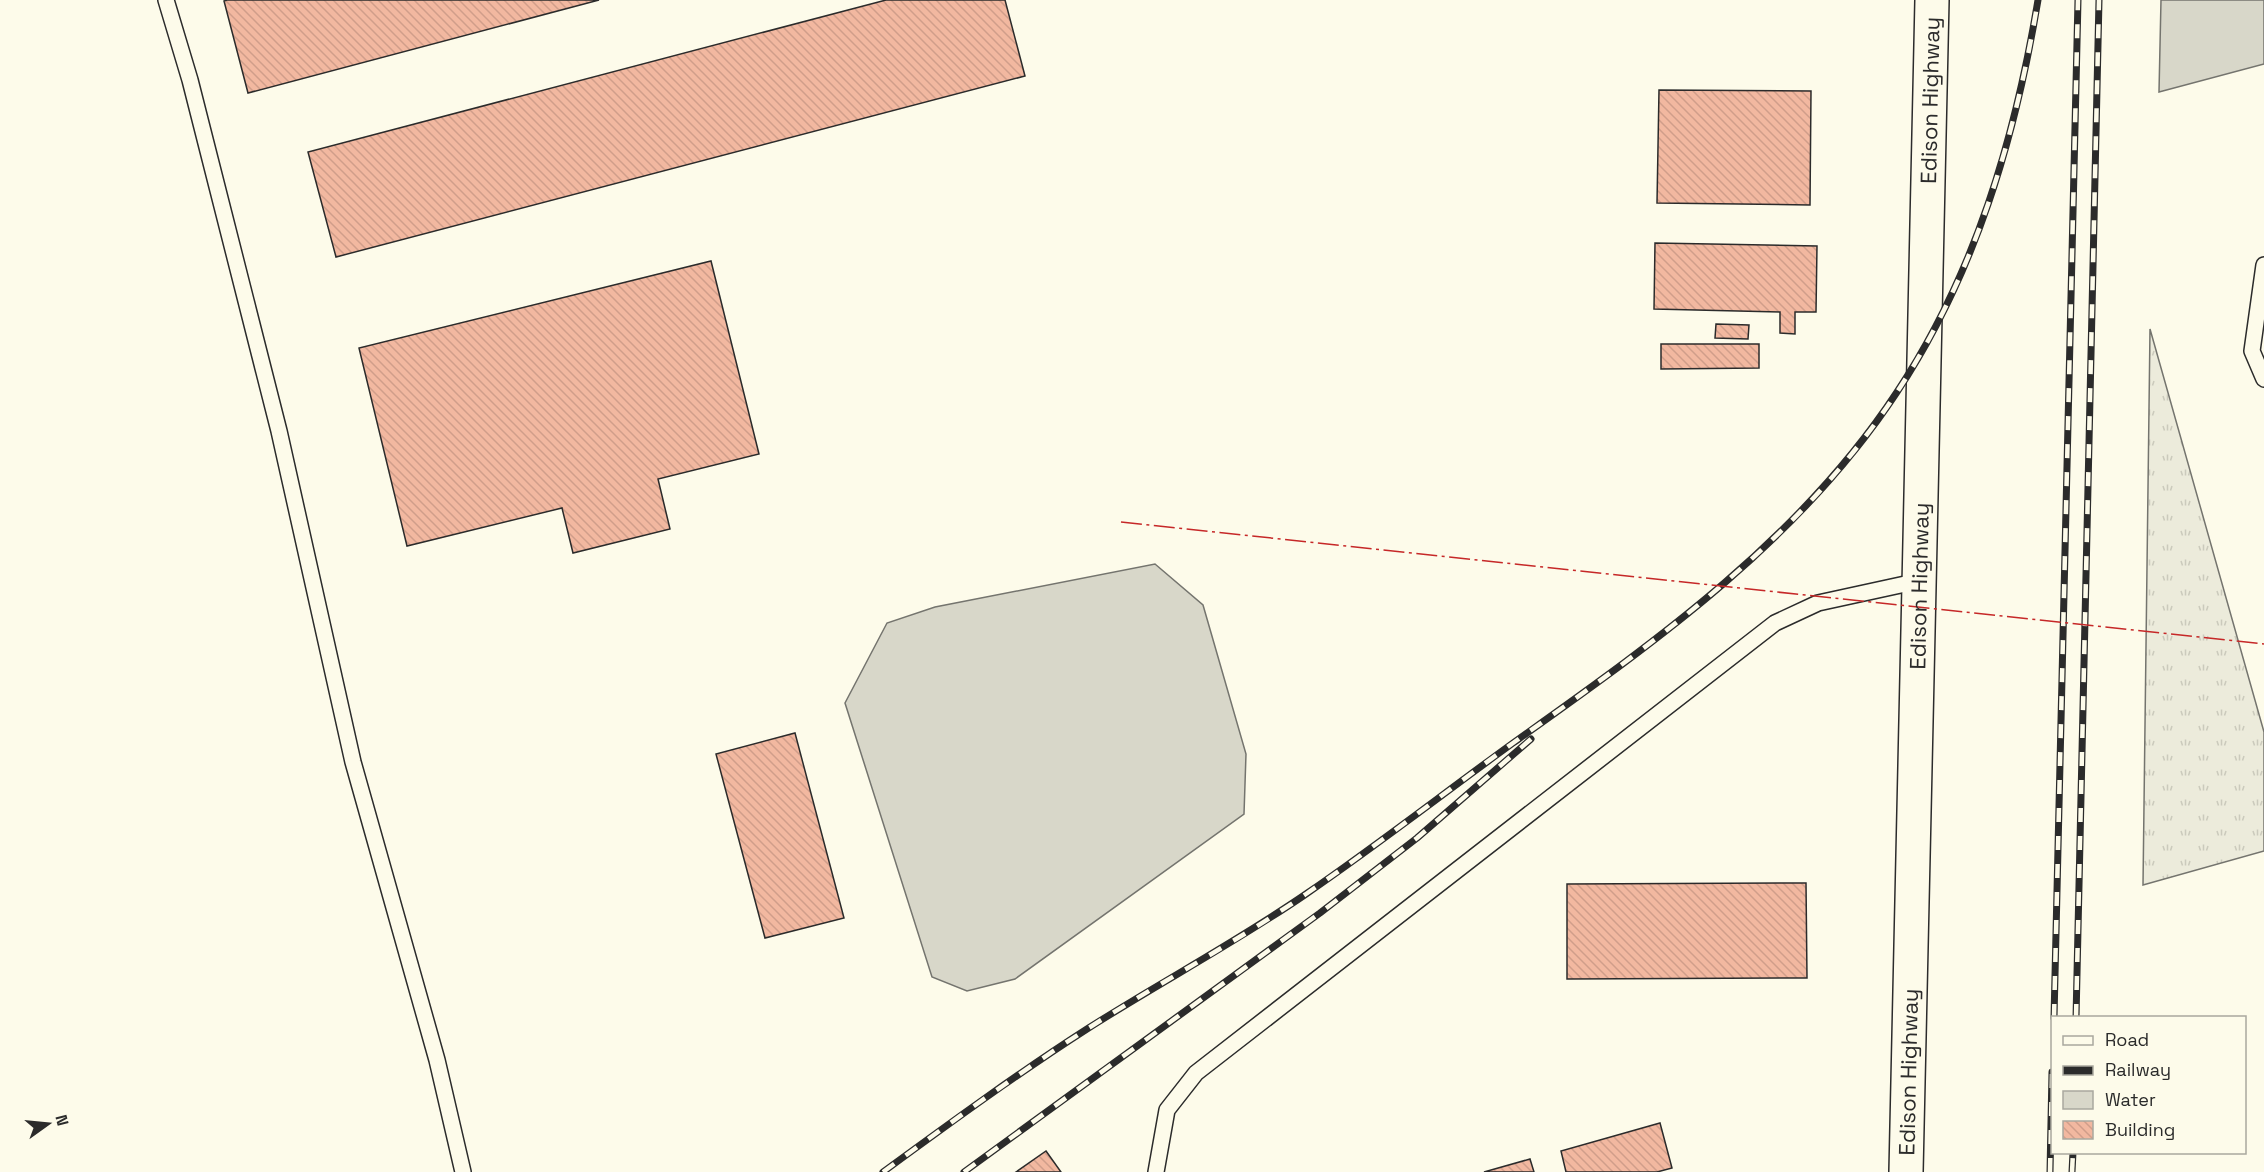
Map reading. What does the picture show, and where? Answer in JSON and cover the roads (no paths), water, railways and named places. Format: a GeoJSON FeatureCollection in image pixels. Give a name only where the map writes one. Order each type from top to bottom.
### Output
{"type":"FeatureCollection","features":[{"type":"Feature","properties":{"kind":"main road","name":"Edison Highway"},"geometry":{"type":"LineString","coordinates":[[1906,1172],[1932,0]]}},
{"type":"Feature","properties":{"kind":"lane"},"geometry":{"type":"LineString","coordinates":[[166,0],[192,91],[279,431],[352,762],[437,1060],[463,1172]]}},
{"type":"Feature","properties":{"kind":"lane"},"geometry":{"type":"LineString","coordinates":[[2264,265],[2252,351],[2264,379]]}},
{"type":"Feature","properties":{"kind":"lane"},"geometry":{"type":"LineString","coordinates":[[1156,1172],[1167,1110],[1196,1073],[1775,623],[1818,603],[1919,581]]}},
{"type":"Feature","properties":{"kind":"water"},"geometry":{"type":"Polygon","coordinates":[[[2161,0],[2264,0],[2264,64],[2159,92],[2161,0]]]}},
{"type":"Feature","properties":{"kind":"water"},"geometry":{"type":"Polygon","coordinates":[[[1155,564],[1203,605],[1246,754],[1244,814],[1015,979],[967,991],[932,977],[845,703],[887,623],[935,607],[1155,564]]]}},
{"type":"Feature","properties":{"kind":"railway"},"geometry":{"type":"LineString","coordinates":[[883,1172],[1061,1046],[1252,929],[1358,857],[1671,627],[1722,585],[1816,495],[1858,445],[1897,392],[1925,347],[1949,301],[1970,253],[2004,154],[2029,52],[2038,0]]}},
{"type":"Feature","properties":{"kind":"railway"},"geometry":{"type":"LineString","coordinates":[[2054,1016],[2078,0]]}},
{"type":"Feature","properties":{"kind":"railway"},"geometry":{"type":"LineString","coordinates":[[2076,1016],[2099,0]]}},
{"type":"Feature","properties":{"kind":"railway"},"geometry":{"type":"LineString","coordinates":[[964,1172],[1320,913],[1417,838],[1531,739]]}},
{"type":"Feature","properties":{"kind":"railway"},"geometry":{"type":"LineString","coordinates":[[2050,1172],[2051,1122]]}},
{"type":"Feature","properties":{"kind":"railway"},"geometry":{"type":"LineString","coordinates":[[2072,1172],[2073,1154]]}}]}
